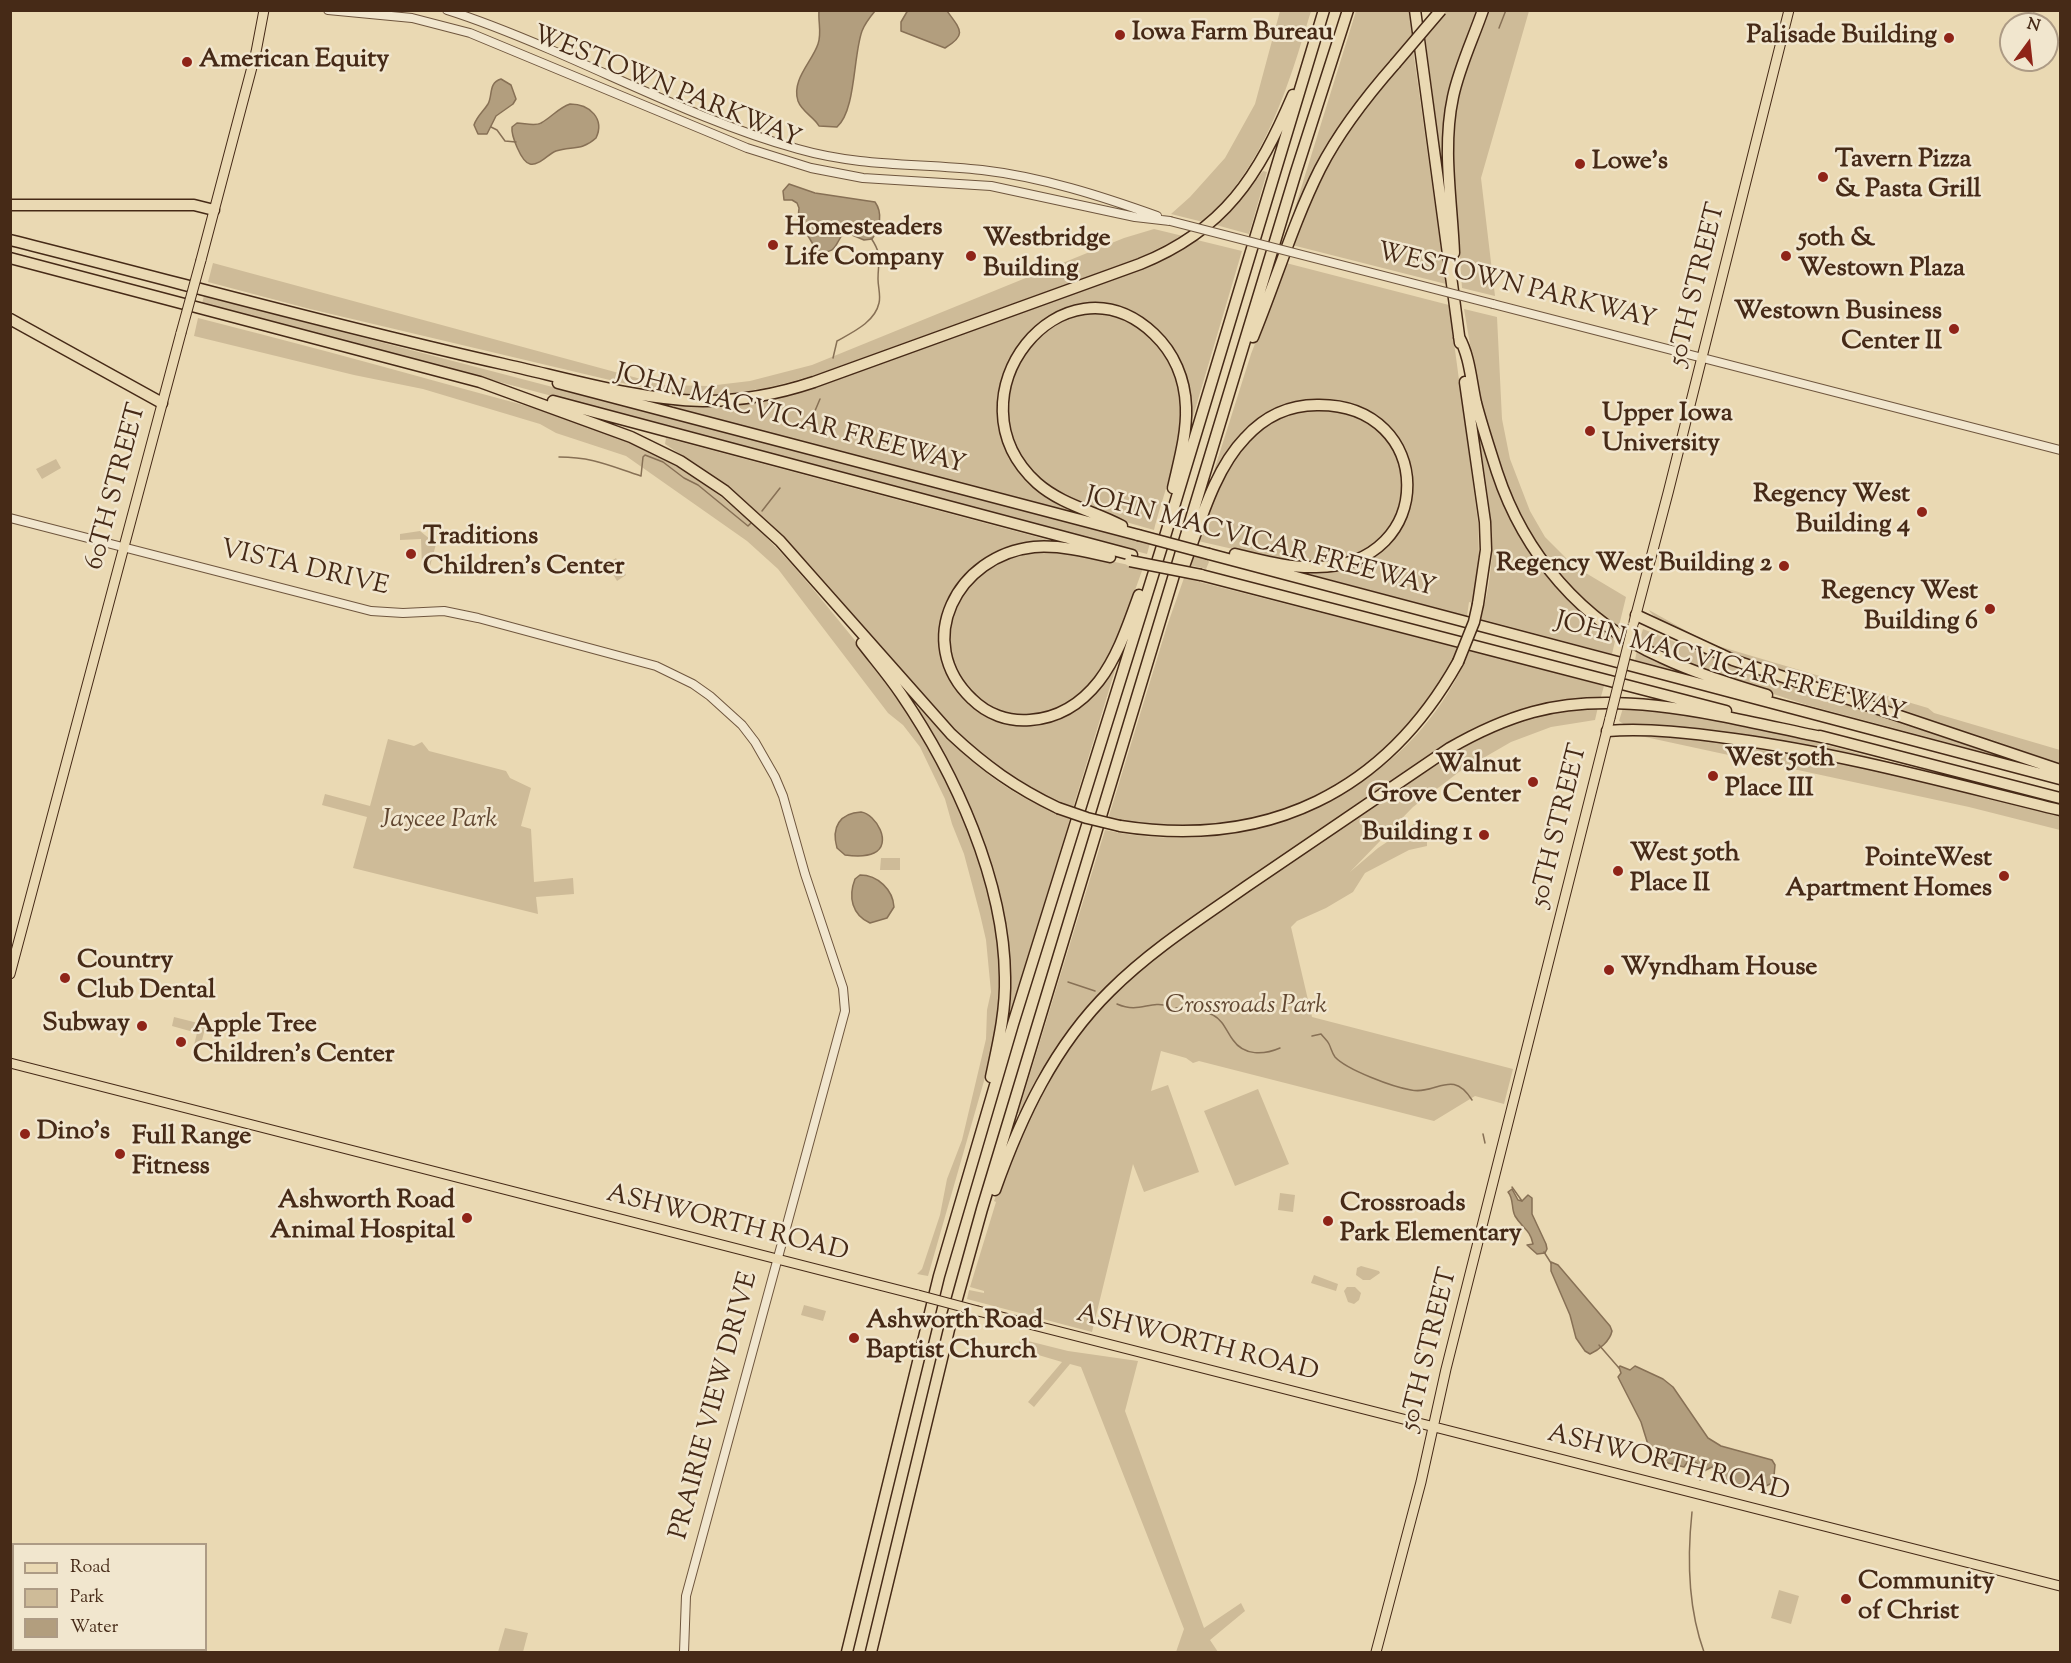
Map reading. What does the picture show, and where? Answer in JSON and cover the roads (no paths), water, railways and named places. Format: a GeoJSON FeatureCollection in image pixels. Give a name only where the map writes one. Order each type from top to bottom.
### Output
{"type":"FeatureCollection","features":[{"type":"Feature","properties":{"kind":"highway"},"geometry":{"type":"LineString","coordinates":[[847,1653],[919,1352],[978,1143],[1324,10]]}},
{"type":"Feature","properties":{"kind":"highway"},"geometry":{"type":"LineString","coordinates":[[871,1653],[961,1283],[1299,161],[1348,10]]}},
{"type":"Feature","properties":{"kind":"highway"},"geometry":{"type":"LineString","coordinates":[[10,258],[480,382],[533,403],[581,417],[632,436],[680,461],[739,502],[780,541],[951,734],[1001,777],[1058,808],[1087,819],[1120,826],[1171,832],[1203,832],[1235,828],[1267,821],[1326,797],[1363,774],[1404,739],[1425,715],[1458,662],[1479,604],[1486,550],[1485,522],[1415,10]]}},
{"type":"Feature","properties":{"kind":"highway"},"geometry":{"type":"LineString","coordinates":[[1231,390],[1301,212],[1321,169],[1345,127],[1441,10]]}},
{"type":"Feature","properties":{"kind":"highway"},"geometry":{"type":"LineString","coordinates":[[1456,311],[1448,142],[1449,119],[1459,76],[1484,10]]}},
{"type":"Feature","properties":{"kind":"highway"},"geometry":{"type":"LineString","coordinates":[[10,240],[448,352],[629,392],[670,399],[703,401],[735,400],[768,395],[800,387],[1140,264],[1182,244],[1224,211],[1246,185],[1285,114],[1316,36]]}},
{"type":"Feature","properties":{"kind":"highway"},"geometry":{"type":"LineString","coordinates":[[10,205],[195,206],[214,210]]}},
{"type":"Feature","properties":{"kind":"highway"},"geometry":{"type":"LineString","coordinates":[[1138,535],[1120,524],[1056,498],[1020,464],[1008,440],[1003,408],[1006,384],[1014,362],[1027,341],[1036,332],[1050,321],[1066,313],[1086,309],[1104,310],[1131,318],[1157,337],[1176,365],[1184,392],[1186,421],[1163,543]]}},
{"type":"Feature","properties":{"kind":"highway"},"geometry":{"type":"LineString","coordinates":[[10,319],[162,403]]}},
{"type":"Feature","properties":{"kind":"highway"},"geometry":{"type":"LineString","coordinates":[[1459,337],[1466,350],[1477,406],[1504,493],[1517,521],[1532,548],[1571,596],[1594,617],[1620,635],[1659,656],[1710,677],[1899,737]]}},
{"type":"Feature","properties":{"kind":"highway","name":"JOHN MACVICAR FREEWAY"},"geometry":{"type":"LineString","coordinates":[[448,352],[626,402],[2061,779]]}},
{"type":"Feature","properties":{"kind":"highway","name":"JOHN MACVICAR FREEWAY"},"geometry":{"type":"LineString","coordinates":[[480,382],[1131,558],[2061,798]]}},
{"type":"Feature","properties":{"kind":"highway"},"geometry":{"type":"LineString","coordinates":[[1156,636],[1222,471],[1237,447],[1264,421],[1275,414],[1302,406],[1324,405],[1345,408],[1368,417],[1383,428],[1403,456],[1408,489],[1399,523],[1383,543],[1363,558],[1347,563],[1317,567],[1286,565],[1234,554],[1209,554]]}},
{"type":"Feature","properties":{"kind":"highway"},"geometry":{"type":"LineString","coordinates":[[1131,558],[1080,550],[1034,547],[1002,556],[980,568],[960,588],[945,621],[945,652],[953,676],[963,690],[985,710],[1007,718],[1022,720],[1051,717],[1074,706],[1087,695],[1107,669],[1141,591],[1154,572]]}},
{"type":"Feature","properties":{"kind":"highway"},"geometry":{"type":"LineString","coordinates":[[831,598],[900,693],[929,738],[963,805],[994,899],[1003,949],[1004,1005],[978,1143]]}},
{"type":"Feature","properties":{"kind":"highway"},"geometry":{"type":"LineString","coordinates":[[1634,620],[1733,660],[2061,770]]}},
{"type":"Feature","properties":{"kind":"highway"},"geometry":{"type":"LineString","coordinates":[[961,1283],[1022,1119],[1044,1077],[1071,1037],[1109,991],[1161,947],[1450,748],[1478,732],[1535,711],[1606,703],[1683,710],[1826,738]]}},
{"type":"Feature","properties":{"kind":"highway"},"geometry":{"type":"LineString","coordinates":[[1606,731],[1629,729],[1700,735],[1793,748],[1866,762],[2061,810]]}},
{"type":"Feature","properties":{"kind":"main road","name":"60TH STREET"},"geometry":{"type":"LineString","coordinates":[[10,974],[256,52],[264,10]]}},
{"type":"Feature","properties":{"kind":"main road","name":"50TH STREET"},"geometry":{"type":"LineString","coordinates":[[1376,1653],[1789,10]]}},
{"type":"Feature","properties":{"kind":"main road","name":"ASHWORTH ROAD"},"geometry":{"type":"LineString","coordinates":[[10,1063],[2061,1586]]}},
{"type":"Feature","properties":{"kind":"street","name":"WESTOWN PARKWAY"},"geometry":{"type":"LineString","coordinates":[[328,10],[412,18],[470,33],[747,148],[811,168],[863,178],[991,186],[1135,217],[1170,221]]}},
{"type":"Feature","properties":{"kind":"street","name":"WESTOWN PARKWAY"},"geometry":{"type":"LineString","coordinates":[[447,10],[493,26],[699,114],[788,146],[828,156],[879,164],[976,169],[1010,174],[1094,195],[1170,221],[2061,450]]}},
{"type":"Feature","properties":{"kind":"street","name":"VISTA DRIVE"},"geometry":{"type":"LineString","coordinates":[[10,518],[371,611],[385,613],[444,611],[640,661],[665,670],[693,684],[710,696],[741,725],[755,742],[775,777],[791,826]]}},
{"type":"Feature","properties":{"kind":"street","name":"PRAIRIE VIEW DRIVE"},"geometry":{"type":"LineString","coordinates":[[684,1653],[686,1596],[845,1011],[843,988],[804,874],[791,826]]}},
{"type":"Feature","properties":{"kind":"water"},"geometry":{"type":"Polygon","coordinates":[[[908,10],[947,11],[960,32],[959,36],[945,48],[901,31],[901,22],[908,10]]]}},
{"type":"Feature","properties":{"kind":"water"},"geometry":{"type":"Polygon","coordinates":[[[819,11],[875,11],[862,31],[848,108],[837,127],[819,126],[798,101],[797,86],[819,40],[819,11]]]}},
{"type":"Feature","properties":{"kind":"water"},"geometry":{"type":"Polygon","coordinates":[[[501,79],[511,85],[516,99],[513,104],[496,116],[487,134],[478,134],[475,122],[488,104],[492,86],[501,79]]]}},
{"type":"Feature","properties":{"kind":"water"},"geometry":{"type":"Polygon","coordinates":[[[570,104],[584,107],[594,114],[599,125],[596,138],[581,147],[556,151],[537,163],[527,162],[517,148],[512,127],[517,123],[539,124],[570,104]]]}},
{"type":"Feature","properties":{"kind":"water"},"geometry":{"type":"Polygon","coordinates":[[[789,184],[815,193],[875,202],[880,216],[875,235],[872,239],[864,240],[845,232],[833,249],[824,252],[817,251],[798,219],[797,203],[784,200],[783,191],[789,184]]]}},
{"type":"Feature","properties":{"kind":"water"},"geometry":{"type":"Polygon","coordinates":[[[861,812],[877,823],[882,837],[880,849],[860,856],[845,855],[837,848],[836,828],[843,818],[861,812]]]}},
{"type":"Feature","properties":{"kind":"water"},"geometry":{"type":"Polygon","coordinates":[[[860,875],[873,878],[888,889],[894,907],[887,918],[870,923],[855,910],[852,892],[855,879],[860,875]]]}},
{"type":"Feature","properties":{"kind":"water"},"geometry":{"type":"Polygon","coordinates":[[[1512,1189],[1518,1200],[1522,1201],[1528,1195],[1532,1198],[1532,1214],[1546,1244],[1545,1253],[1537,1254],[1527,1245],[1533,1244],[1530,1235],[1514,1213],[1508,1192],[1512,1189]]]}},
{"type":"Feature","properties":{"kind":"water"},"geometry":{"type":"Polygon","coordinates":[[[1551,1262],[1558,1265],[1610,1326],[1612,1331],[1607,1342],[1590,1354],[1576,1338],[1570,1315],[1551,1271],[1551,1262]]]}},
{"type":"Feature","properties":{"kind":"water"},"geometry":{"type":"Polygon","coordinates":[[[1620,1366],[1630,1370],[1635,1366],[1663,1379],[1673,1387],[1708,1438],[1721,1446],[1772,1460],[1775,1465],[1774,1476],[1783,1481],[1776,1481],[1766,1486],[1746,1486],[1730,1482],[1712,1467],[1702,1472],[1697,1463],[1688,1461],[1684,1467],[1660,1461],[1650,1451],[1641,1422],[1618,1377],[1621,1373],[1620,1366]]]}},
{"type":"Feature","properties":{"kind":"waterway"},"geometry":{"type":"LineString","coordinates":[[1499,28],[1506,10]]}},
{"type":"Feature","properties":{"kind":"waterway"},"geometry":{"type":"LineString","coordinates":[[491,127],[497,130],[505,141],[516,142]]}},
{"type":"Feature","properties":{"kind":"waterway"},"geometry":{"type":"LineString","coordinates":[[833,358],[837,341],[868,321],[877,310],[880,297],[879,262],[875,244],[871,238]]}},
{"type":"Feature","properties":{"kind":"waterway"},"geometry":{"type":"LineString","coordinates":[[809,425],[820,399]]}},
{"type":"Feature","properties":{"kind":"waterway"},"geometry":{"type":"LineString","coordinates":[[559,457],[592,460],[641,476],[645,455],[663,462],[684,478],[698,485],[748,526],[751,523]]}},
{"type":"Feature","properties":{"kind":"waterway"},"geometry":{"type":"LineString","coordinates":[[762,511],[780,488]]}},
{"type":"Feature","properties":{"kind":"waterway"},"geometry":{"type":"LineString","coordinates":[[1068,982],[1095,991]]}},
{"type":"Feature","properties":{"kind":"waterway"},"geometry":{"type":"LineString","coordinates":[[1117,1004],[1132,1008],[1169,1006]]}},
{"type":"Feature","properties":{"kind":"waterway"},"geometry":{"type":"LineString","coordinates":[[1176,1008],[1204,1012],[1217,1017],[1238,1045],[1248,1051],[1261,1053],[1280,1048]]}},
{"type":"Feature","properties":{"kind":"waterway"},"geometry":{"type":"LineString","coordinates":[[1312,1036],[1321,1034],[1335,1057],[1349,1067],[1371,1077],[1420,1091],[1451,1084],[1465,1091],[1472,1100]]}},
{"type":"Feature","properties":{"kind":"waterway"},"geometry":{"type":"LineString","coordinates":[[1483,1134],[1485,1143]]}},
{"type":"Feature","properties":{"kind":"waterway"},"geometry":{"type":"LineString","coordinates":[[1512,1187],[1522,1201]]}},
{"type":"Feature","properties":{"kind":"waterway"},"geometry":{"type":"LineString","coordinates":[[1544,1252],[1551,1263]]}},
{"type":"Feature","properties":{"kind":"waterway"},"geometry":{"type":"LineString","coordinates":[[1599,1345],[1619,1368]]}},
{"type":"Feature","properties":{"kind":"waterway"},"geometry":{"type":"LineString","coordinates":[[1700,1480],[1702,1470]]}},
{"type":"Feature","properties":{"kind":"waterway"},"geometry":{"type":"LineString","coordinates":[[1692,1512],[1690,1583],[1695,1618],[1704,1652]]}},
{"type":"Feature","properties":{"kind":"place","name":"Iowa Farm Bureau"},"geometry":{"type":"Point","coordinates":[1120,35]}},
{"type":"Feature","properties":{"kind":"place","name":"Palisade Building"},"geometry":{"type":"Point","coordinates":[1949,38]}},
{"type":"Feature","properties":{"kind":"place","name":"American Equity"},"geometry":{"type":"Point","coordinates":[187,62]}},
{"type":"Feature","properties":{"kind":"place","name":"Lowe's"},"geometry":{"type":"Point","coordinates":[1580,164]}},
{"type":"Feature","properties":{"kind":"place","name":"Tavern Pizza & Pasta Grill"},"geometry":{"type":"Point","coordinates":[1823,177]}},
{"type":"Feature","properties":{"kind":"place","name":"Homesteaders Life Company"},"geometry":{"type":"Point","coordinates":[773,245]}},
{"type":"Feature","properties":{"kind":"place","name":"Westbridge Building"},"geometry":{"type":"Point","coordinates":[971,256]}},
{"type":"Feature","properties":{"kind":"place","name":"50th & Westown Plaza"},"geometry":{"type":"Point","coordinates":[1786,256]}},
{"type":"Feature","properties":{"kind":"place","name":"Westown Business Center II"},"geometry":{"type":"Point","coordinates":[1954,329]}},
{"type":"Feature","properties":{"kind":"place","name":"Upper Iowa University"},"geometry":{"type":"Point","coordinates":[1590,431]}},
{"type":"Feature","properties":{"kind":"place","name":"Regency West Building 4"},"geometry":{"type":"Point","coordinates":[1922,512]}},
{"type":"Feature","properties":{"kind":"place","name":"Traditions Children's Center"},"geometry":{"type":"Point","coordinates":[411,554]}},
{"type":"Feature","properties":{"kind":"place","name":"Regency West Building 2"},"geometry":{"type":"Point","coordinates":[1784,566]}},
{"type":"Feature","properties":{"kind":"place","name":"Regency West Building 6"},"geometry":{"type":"Point","coordinates":[1990,609]}},
{"type":"Feature","properties":{"kind":"place","name":"West 50th Place III"},"geometry":{"type":"Point","coordinates":[1713,776]}},
{"type":"Feature","properties":{"kind":"place","name":"Walnut Grove Center"},"geometry":{"type":"Point","coordinates":[1533,782]}},
{"type":"Feature","properties":{"kind":"place","name":"Building 1"},"geometry":{"type":"Point","coordinates":[1484,835]}},
{"type":"Feature","properties":{"kind":"place","name":"West 50th Place II"},"geometry":{"type":"Point","coordinates":[1618,871]}},
{"type":"Feature","properties":{"kind":"place","name":"PointeWest Apartment Homes"},"geometry":{"type":"Point","coordinates":[2004,876]}},
{"type":"Feature","properties":{"kind":"place","name":"Wyndham House"},"geometry":{"type":"Point","coordinates":[1609,970]}},
{"type":"Feature","properties":{"kind":"place","name":"Country Club Dental"},"geometry":{"type":"Point","coordinates":[65,978]}},
{"type":"Feature","properties":{"kind":"place","name":"Subway"},"geometry":{"type":"Point","coordinates":[142,1026]}},
{"type":"Feature","properties":{"kind":"place","name":"Apple Tree Children's Center"},"geometry":{"type":"Point","coordinates":[181,1042]}},
{"type":"Feature","properties":{"kind":"place","name":"Dino's"},"geometry":{"type":"Point","coordinates":[25,1134]}},
{"type":"Feature","properties":{"kind":"place","name":"Full Range Fitness"},"geometry":{"type":"Point","coordinates":[120,1154]}},
{"type":"Feature","properties":{"kind":"place","name":"Ashworth Road Animal Hospital"},"geometry":{"type":"Point","coordinates":[467,1218]}},
{"type":"Feature","properties":{"kind":"place","name":"Crossroads Park Elementary"},"geometry":{"type":"Point","coordinates":[1328,1221]}},
{"type":"Feature","properties":{"kind":"place","name":"Ashworth Road Baptist Church"},"geometry":{"type":"Point","coordinates":[854,1338]}},
{"type":"Feature","properties":{"kind":"place","name":"Community of Christ"},"geometry":{"type":"Point","coordinates":[1846,1599]}},
{"type":"Feature","properties":{"kind":"park label","name":"Jaycee Park"},"geometry":{"type":"Point","coordinates":[439,822]}},
{"type":"Feature","properties":{"kind":"park label","name":"Crossroads Park"},"geometry":{"type":"Point","coordinates":[1246,1008]}}]}
